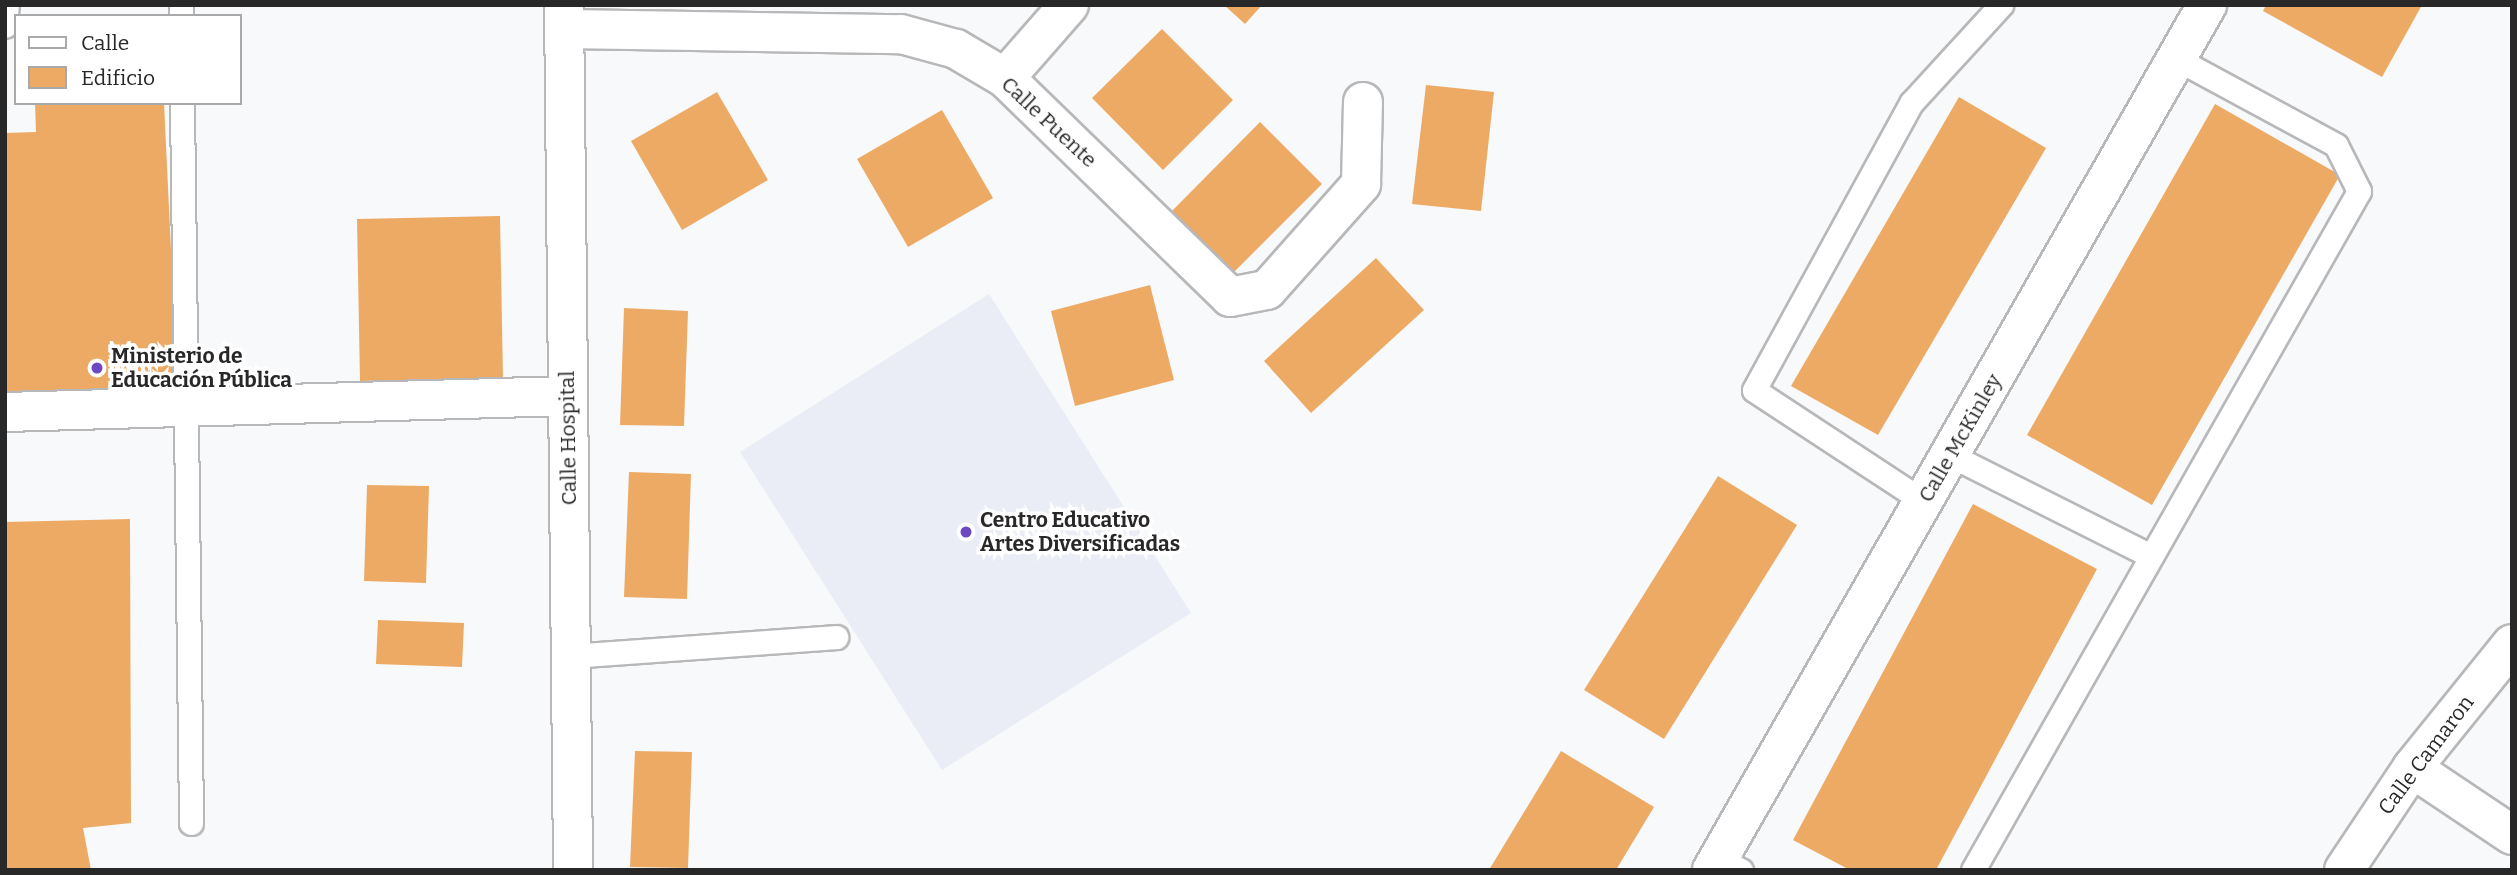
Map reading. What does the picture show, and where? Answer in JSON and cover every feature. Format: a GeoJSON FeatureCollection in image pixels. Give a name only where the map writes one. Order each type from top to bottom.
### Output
{"type":"FeatureCollection","features":[{"type":"Feature","properties":{"kind":"street"},"geometry":{"type":"LineString","coordinates":[[1005,78],[1069,5]]}},
{"type":"Feature","properties":{"kind":"street","name":"Calle McKinley"},"geometry":{"type":"LineString","coordinates":[[1724,866],[1923,501],[2207,5]]}},
{"type":"Feature","properties":{"kind":"street","name":"Calle Puente"},"geometry":{"type":"LineString","coordinates":[[564,17],[901,34],[956,49],[1005,78],[1230,297],[1267,290],[1361,184],[1363,102]]}},
{"type":"Feature","properties":{"kind":"street","name":"Calle Hospital"},"geometry":{"type":"LineString","coordinates":[[564,17],[573,870]]}},
{"type":"Feature","properties":{"kind":"street"},"geometry":{"type":"LineString","coordinates":[[5,412],[567,396]]}},
{"type":"Feature","properties":{"kind":"street","name":"Calle Camaron"},"geometry":{"type":"LineString","coordinates":[[2344,870],[2412,768],[2512,644]]}},
{"type":"Feature","properties":{"kind":"street"},"geometry":{"type":"LineString","coordinates":[[2412,768],[2512,835]]}},
{"type":"Feature","properties":{"kind":"lane"},"geometry":{"type":"LineString","coordinates":[[5,26],[8,5]]}},
{"type":"Feature","properties":{"kind":"lane"},"geometry":{"type":"LineString","coordinates":[[1923,501],[1754,390],[1912,102],[2001,5]]}},
{"type":"Feature","properties":{"kind":"lane"},"geometry":{"type":"LineString","coordinates":[[1973,870],[2359,191],[2336,145],[2176,59]]}},
{"type":"Feature","properties":{"kind":"lane"},"geometry":{"type":"LineString","coordinates":[[182,105],[191,823]]}},
{"type":"Feature","properties":{"kind":"lane"},"geometry":{"type":"LineString","coordinates":[[1950,455],[2151,556]]}},
{"type":"Feature","properties":{"kind":"lane"},"geometry":{"type":"LineString","coordinates":[[571,656],[836,637]]}},
{"type":"Feature","properties":{"kind":"shaded area","name":"Centro Educativo Artes Diversificadas"},"geometry":{"type":"Polygon","coordinates":[[[989,294],[1191,613],[942,770],[740,452],[989,294]]]}},
{"type":"Feature","properties":{"kind":"building"},"geometry":{"type":"Polygon","coordinates":[[[1224,5],[1262,5],[1245,24],[1224,5]]]}},
{"type":"Feature","properties":{"kind":"building"},"geometry":{"type":"Polygon","coordinates":[[[2266,5],[2422,5],[2382,77],[2263,11],[2266,5]]]}},
{"type":"Feature","properties":{"kind":"building"},"geometry":{"type":"Polygon","coordinates":[[[1162,29],[1233,100],[1163,170],[1092,98],[1162,29]]]}},
{"type":"Feature","properties":{"kind":"building"},"geometry":{"type":"Polygon","coordinates":[[[1426,85],[1494,92],[1481,211],[1412,204],[1426,85]]]}},
{"type":"Feature","properties":{"kind":"building"},"geometry":{"type":"Polygon","coordinates":[[[717,92],[768,180],[682,230],[631,141],[717,92]]]}},
{"type":"Feature","properties":{"kind":"building"},"geometry":{"type":"Polygon","coordinates":[[[1959,97],[2046,148],[1878,435],[1791,386],[1959,97]]]}},
{"type":"Feature","properties":{"kind":"building"},"geometry":{"type":"Polygon","coordinates":[[[2215,104],[2340,175],[2152,505],[2027,435],[2215,104]]]}},
{"type":"Feature","properties":{"kind":"building"},"geometry":{"type":"Polygon","coordinates":[[[35,105],[164,105],[178,396],[5,405],[5,133],[36,132],[35,105]]]}},
{"type":"Feature","properties":{"kind":"building"},"geometry":{"type":"Polygon","coordinates":[[[942,110],[993,198],[908,247],[857,159],[942,110]]]}},
{"type":"Feature","properties":{"kind":"building"},"geometry":{"type":"Polygon","coordinates":[[[1260,122],[1322,184],[1232,274],[1170,213],[1260,122]]]}},
{"type":"Feature","properties":{"kind":"building"},"geometry":{"type":"Polygon","coordinates":[[[500,216],[503,378],[360,381],[357,219],[500,216]]]}},
{"type":"Feature","properties":{"kind":"building"},"geometry":{"type":"Polygon","coordinates":[[[1376,258],[1424,310],[1311,413],[1264,361],[1376,258]]]}},
{"type":"Feature","properties":{"kind":"building"},"geometry":{"type":"Polygon","coordinates":[[[1150,285],[1174,380],[1075,406],[1051,311],[1150,285]]]}},
{"type":"Feature","properties":{"kind":"building"},"geometry":{"type":"Polygon","coordinates":[[[624,308],[688,311],[684,426],[620,425],[624,308]]]}},
{"type":"Feature","properties":{"kind":"building"},"geometry":{"type":"Polygon","coordinates":[[[629,472],[691,474],[687,599],[624,597],[629,472]]]}},
{"type":"Feature","properties":{"kind":"building"},"geometry":{"type":"Polygon","coordinates":[[[1718,476],[1797,525],[1664,739],[1584,690],[1718,476]]]}},
{"type":"Feature","properties":{"kind":"building"},"geometry":{"type":"Polygon","coordinates":[[[367,485],[429,486],[426,583],[364,581],[367,485]]]}},
{"type":"Feature","properties":{"kind":"building"},"geometry":{"type":"Polygon","coordinates":[[[1973,504],[2097,569],[1936,870],[1850,870],[1793,840],[1973,504]]]}},
{"type":"Feature","properties":{"kind":"building"},"geometry":{"type":"Polygon","coordinates":[[[130,519],[131,823],[83,828],[91,870],[5,870],[5,522],[130,519]]]}},
{"type":"Feature","properties":{"kind":"building"},"geometry":{"type":"Polygon","coordinates":[[[378,620],[464,623],[462,667],[376,664],[378,620]]]}},
{"type":"Feature","properties":{"kind":"building"},"geometry":{"type":"Polygon","coordinates":[[[635,751],[692,752],[688,868],[630,867],[635,751]]]}},
{"type":"Feature","properties":{"kind":"building"},"geometry":{"type":"Polygon","coordinates":[[[1561,751],[1654,807],[1616,870],[1489,870],[1561,751]]]}},
{"type":"Feature","properties":{"kind":"place","name":"Ministerio de Educación Pública"},"geometry":{"type":"Point","coordinates":[97,368]}},
{"type":"Feature","properties":{"kind":"place","name":"Centro Educativo Artes Diversificadas"},"geometry":{"type":"Point","coordinates":[966,532]}}]}
